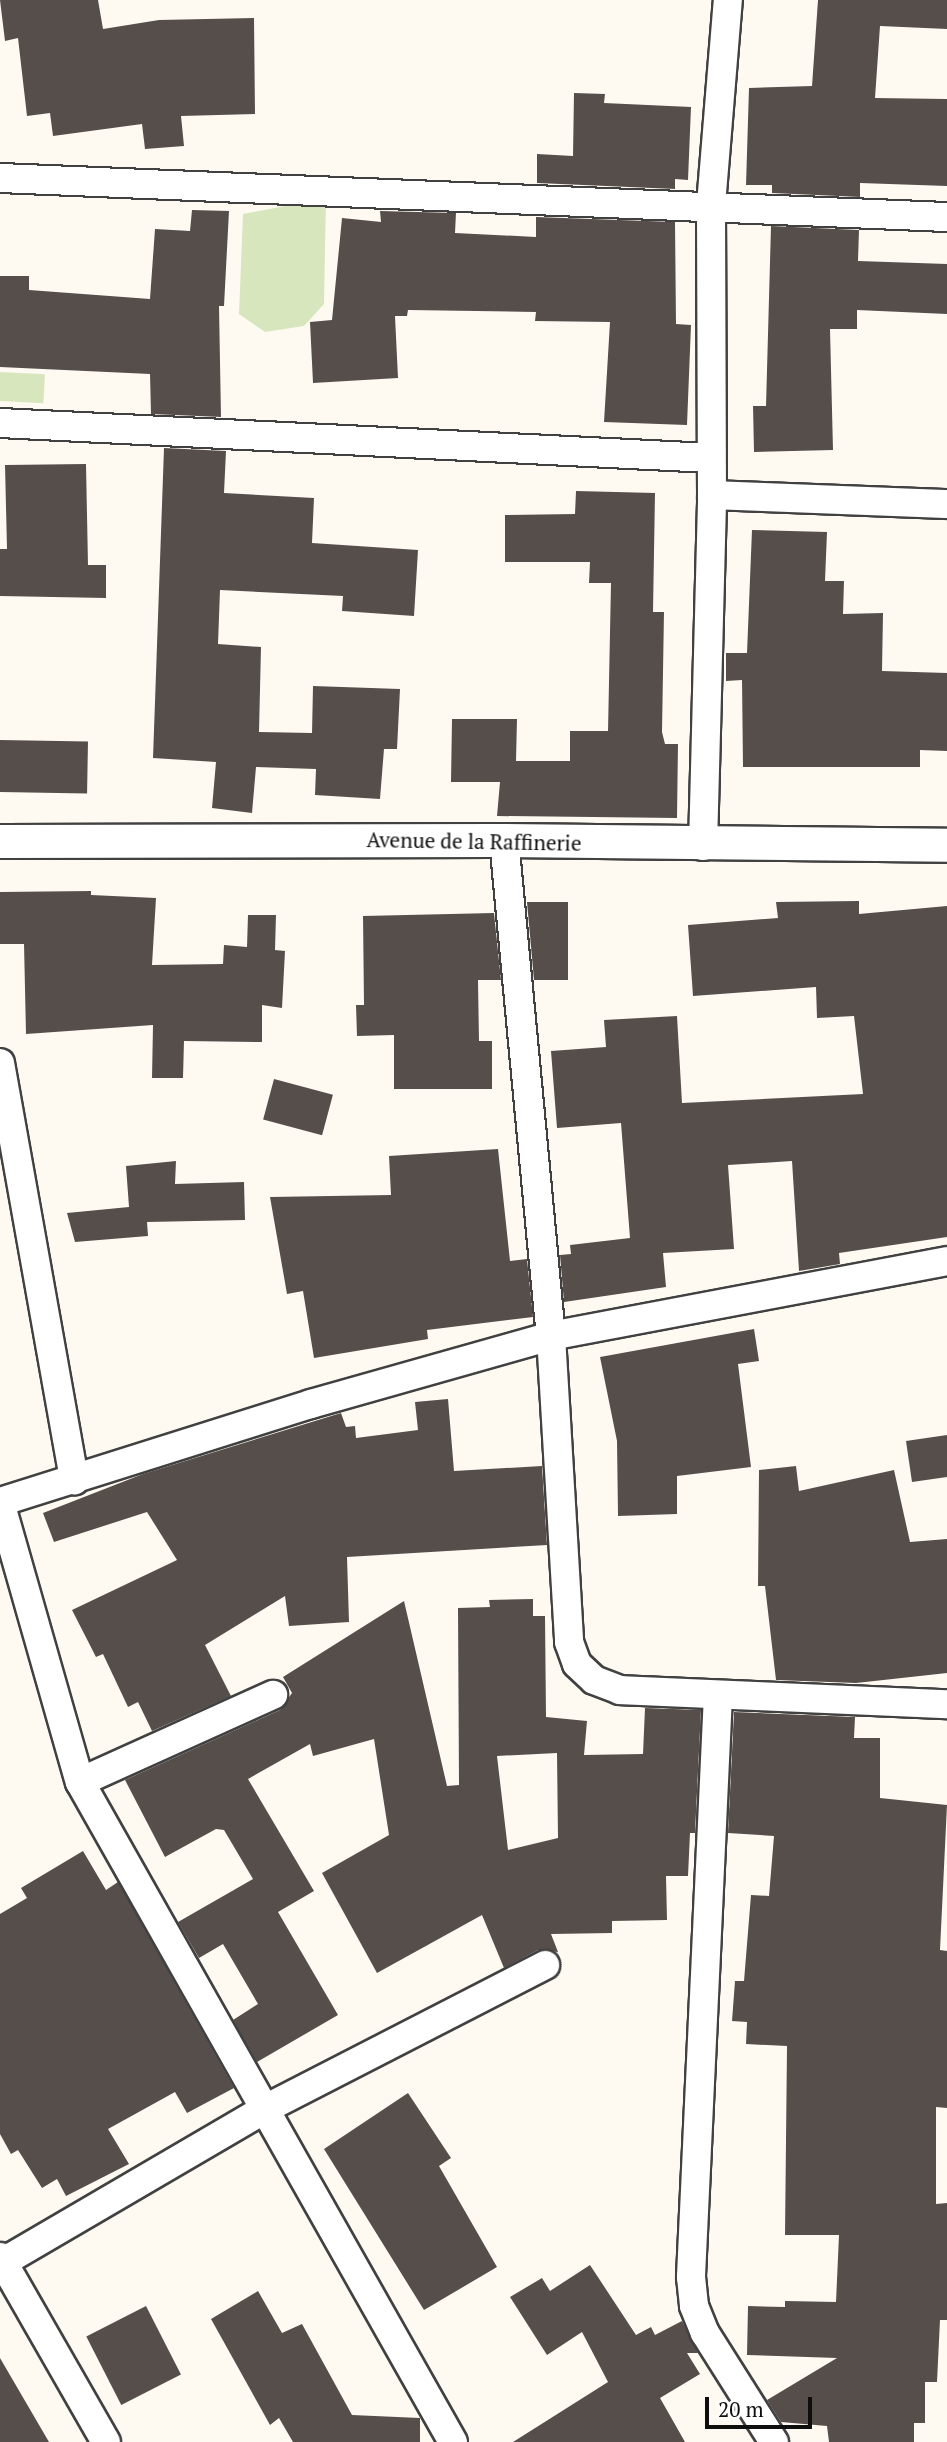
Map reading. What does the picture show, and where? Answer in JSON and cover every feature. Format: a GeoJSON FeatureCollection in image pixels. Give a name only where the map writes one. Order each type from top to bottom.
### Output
{"type":"FeatureCollection","features":[{"type":"Feature","properties":{"kind":"street"},"geometry":{"type":"LineString","coordinates":[[703,846],[712,495],[711,205],[729,0]]}},
{"type":"Feature","properties":{"kind":"street"},"geometry":{"type":"LineString","coordinates":[[0,178],[947,216]]}},
{"type":"Feature","properties":{"kind":"street"},"geometry":{"type":"LineString","coordinates":[[0,423],[711,458]]}},
{"type":"Feature","properties":{"kind":"street"},"geometry":{"type":"LineString","coordinates":[[712,495],[947,504]]}},
{"type":"Feature","properties":{"kind":"street"},"geometry":{"type":"LineString","coordinates":[[503,840],[551,1336],[569,1642],[577,1664],[594,1680],[620,1690],[947,1704]]}},
{"type":"Feature","properties":{"kind":"street","name":"Avenue de la Raffinerie"},"geometry":{"type":"LineString","coordinates":[[0,841],[503,840],[703,846],[947,845]]}},
{"type":"Feature","properties":{"kind":"street"},"geometry":{"type":"LineString","coordinates":[[0,1063],[11,1186],[74,1480]]}},
{"type":"Feature","properties":{"kind":"street"},"geometry":{"type":"LineString","coordinates":[[453,2442],[80,1782],[0,1502],[311,1404],[551,1336],[947,1261]]}},
{"type":"Feature","properties":{"kind":"street"},"geometry":{"type":"LineString","coordinates":[[80,1782],[273,1695]]}},
{"type":"Feature","properties":{"kind":"street"},"geometry":{"type":"LineString","coordinates":[[718,1695],[691,2277],[694,2306],[705,2333],[774,2442]]}},
{"type":"Feature","properties":{"kind":"street"},"geometry":{"type":"LineString","coordinates":[[106,2442],[1,2260],[265,2109],[545,1965]]}},
{"type":"Feature","properties":{"kind":"green space"},"geometry":{"type":"Polygon","coordinates":[[[326,198],[324,304],[304,326],[265,332],[239,314],[243,214],[326,198]]]}},
{"type":"Feature","properties":{"kind":"green space"},"geometry":{"type":"Polygon","coordinates":[[[0,372],[45,374],[43,403],[0,401],[0,372]]]}},
{"type":"Feature","properties":{"kind":"building"},"geometry":{"type":"Polygon","coordinates":[[[0,0],[98,0],[103,29],[159,20],[254,18],[255,114],[181,116],[184,146],[145,149],[142,124],[53,136],[50,113],[27,116],[18,38],[5,41],[0,0]]]}},
{"type":"Feature","properties":{"kind":"building"},"geometry":{"type":"Polygon","coordinates":[[[818,0],[947,0],[947,29],[880,26],[875,98],[947,99],[947,186],[860,183],[860,197],[772,193],[772,185],[746,185],[749,88],[812,86],[818,0]]]}},
{"type":"Feature","properties":{"kind":"building"},"geometry":{"type":"Polygon","coordinates":[[[574,93],[605,94],[604,103],[691,107],[688,180],[675,179],[675,189],[537,183],[537,154],[573,156],[574,93]]]}},
{"type":"Feature","properties":{"kind":"building"},"geometry":{"type":"Polygon","coordinates":[[[192,210],[229,211],[224,306],[219,306],[221,417],[151,414],[150,374],[0,367],[0,276],[29,276],[29,290],[150,299],[155,229],[190,231],[192,210]]]}},
{"type":"Feature","properties":{"kind":"building"},"geometry":{"type":"Polygon","coordinates":[[[380,211],[456,213],[455,233],[536,237],[536,217],[675,222],[676,324],[691,325],[687,425],[604,422],[610,322],[535,321],[536,312],[408,310],[407,316],[395,316],[398,378],[313,383],[310,322],[332,320],[342,218],[381,222],[380,211]]]}},
{"type":"Feature","properties":{"kind":"building"},"geometry":{"type":"Polygon","coordinates":[[[771,226],[859,230],[858,261],[947,264],[947,314],[857,310],[857,329],[830,329],[833,450],[754,452],[753,406],[766,406],[771,226]]]}},
{"type":"Feature","properties":{"kind":"building"},"geometry":{"type":"Polygon","coordinates":[[[164,448],[226,451],[224,493],[314,498],[312,543],[418,550],[414,616],[342,611],[343,596],[220,590],[218,644],[261,647],[259,732],[312,733],[313,686],[400,689],[397,749],[384,749],[380,799],[315,795],[316,769],[256,767],[252,813],[212,808],[216,762],[153,758],[164,448]]]}},
{"type":"Feature","properties":{"kind":"building"},"geometry":{"type":"Polygon","coordinates":[[[86,464],[88,565],[106,565],[106,598],[0,596],[0,549],[7,549],[5,465],[86,464]]]}},
{"type":"Feature","properties":{"kind":"building"},"geometry":{"type":"Polygon","coordinates":[[[576,491],[655,493],[653,612],[664,612],[662,732],[665,744],[678,744],[677,818],[497,816],[500,782],[451,782],[452,719],[517,719],[516,761],[570,761],[570,731],[608,731],[611,583],[589,583],[590,562],[505,562],[505,515],[575,514],[576,491]]]}},
{"type":"Feature","properties":{"kind":"building"},"geometry":{"type":"Polygon","coordinates":[[[752,530],[827,532],[825,581],[844,581],[843,614],[883,613],[882,671],[947,673],[947,751],[920,750],[920,767],[743,767],[742,680],[726,681],[726,653],[747,653],[752,530]]]}},
{"type":"Feature","properties":{"kind":"building"},"geometry":{"type":"Polygon","coordinates":[[[0,740],[88,742],[87,794],[0,792],[0,740]]]}},
{"type":"Feature","properties":{"kind":"building"},"geometry":{"type":"Polygon","coordinates":[[[91,891],[91,895],[156,898],[152,965],[223,964],[224,945],[247,947],[248,915],[276,915],[275,950],[285,951],[282,1008],[262,1005],[262,1042],[184,1041],[183,1078],[152,1078],[153,1025],[26,1034],[24,944],[0,944],[0,892],[91,891]]]}},
{"type":"Feature","properties":{"kind":"building"},"geometry":{"type":"Polygon","coordinates":[[[859,901],[859,914],[947,906],[947,1237],[839,1253],[840,1264],[799,1271],[792,1161],[728,1165],[734,1249],[663,1253],[666,1287],[564,1302],[560,1255],[571,1254],[570,1245],[630,1238],[621,1123],[557,1128],[551,1051],[606,1047],[604,1020],[677,1016],[682,1103],[863,1094],[854,1016],[817,1018],[816,987],[693,996],[688,925],[778,918],[776,902],[859,901]]]}},
{"type":"Feature","properties":{"kind":"building"},"geometry":{"type":"Polygon","coordinates":[[[527,902],[568,902],[568,980],[534,980],[527,902]]]}},
{"type":"Feature","properties":{"kind":"building"},"geometry":{"type":"Polygon","coordinates":[[[494,913],[501,980],[478,980],[479,1041],[492,1041],[492,1089],[394,1089],[394,1035],[357,1036],[356,1005],[364,1005],[363,916],[494,913]]]}},
{"type":"Feature","properties":{"kind":"building"},"geometry":{"type":"Polygon","coordinates":[[[274,1079],[333,1095],[322,1135],[263,1120],[274,1079]]]}},
{"type":"Feature","properties":{"kind":"building"},"geometry":{"type":"Polygon","coordinates":[[[498,1149],[510,1261],[527,1259],[533,1317],[427,1330],[428,1339],[314,1358],[303,1291],[287,1294],[270,1197],[391,1195],[389,1156],[498,1149]]]}},
{"type":"Feature","properties":{"kind":"building"},"geometry":{"type":"Polygon","coordinates":[[[176,1161],[175,1184],[244,1182],[245,1220],[147,1222],[148,1236],[75,1242],[67,1213],[129,1207],[126,1166],[176,1161]]]}},
{"type":"Feature","properties":{"kind":"building"},"geometry":{"type":"Polygon","coordinates":[[[754,1329],[759,1361],[738,1364],[751,1467],[677,1476],[677,1514],[618,1516],[617,1441],[600,1357],[754,1329]]]}},
{"type":"Feature","properties":{"kind":"building"},"geometry":{"type":"Polygon","coordinates":[[[448,1399],[454,1471],[542,1466],[547,1545],[347,1557],[349,1622],[289,1626],[285,1596],[205,1645],[231,1696],[152,1731],[138,1702],[128,1707],[103,1654],[96,1657],[72,1610],[177,1560],[147,1512],[54,1542],[43,1513],[143,1474],[341,1413],[346,1427],[355,1426],[356,1438],[418,1430],[415,1402],[448,1399]]]}},
{"type":"Feature","properties":{"kind":"building"},"geometry":{"type":"Polygon","coordinates":[[[947,1435],[947,1477],[912,1482],[906,1441],[947,1435]]]}},
{"type":"Feature","properties":{"kind":"building"},"geometry":{"type":"Polygon","coordinates":[[[796,1466],[799,1491],[894,1470],[910,1542],[947,1539],[947,1673],[856,1683],[776,1680],[765,1586],[758,1586],[759,1470],[796,1466]]]}},
{"type":"Feature","properties":{"kind":"building"},"geometry":{"type":"Polygon","coordinates":[[[533,1599],[533,1616],[545,1616],[546,1717],[587,1721],[584,1755],[643,1754],[645,1708],[701,1710],[695,1833],[690,1833],[688,1876],[666,1876],[667,1920],[612,1921],[612,1933],[551,1934],[558,1952],[538,1950],[504,1968],[482,1915],[377,1973],[322,1873],[389,1835],[374,1739],[313,1756],[310,1744],[248,1779],[314,1891],[278,1912],[338,2015],[257,2062],[233,2020],[258,2004],[223,1944],[199,1958],[178,1922],[253,1879],[224,1830],[216,1829],[165,1857],[125,1780],[280,1710],[292,1693],[283,1677],[404,1601],[447,1786],[459,1785],[458,1608],[490,1607],[489,1600],[533,1599]],[[557,1753],[497,1756],[508,1850],[558,1838],[557,1753]]]}},
{"type":"Feature","properties":{"kind":"building"},"geometry":{"type":"Polygon","coordinates":[[[734,1712],[855,1717],[854,1738],[880,1738],[880,1798],[947,1805],[940,1950],[947,1951],[947,2108],[936,2107],[936,2204],[947,2203],[947,2320],[940,2320],[937,2382],[925,2382],[925,2423],[914,2423],[914,2442],[829,2442],[827,2426],[781,2422],[767,2400],[837,2358],[747,2355],[748,2306],[785,2307],[785,2301],[836,2302],[839,2235],[785,2235],[787,2046],[746,2044],[747,2022],[732,2021],[735,1981],[744,1981],[751,1895],[769,1896],[774,1836],[728,1833],[734,1712]]]}},
{"type":"Feature","properties":{"kind":"building"},"geometry":{"type":"Polygon","coordinates":[[[83,1851],[106,1890],[118,1882],[234,2088],[187,2113],[175,2092],[108,2129],[129,2164],[66,2196],[57,2179],[42,2188],[18,2150],[11,2154],[0,2134],[0,1914],[27,1898],[21,1888],[83,1851]]]}},
{"type":"Feature","properties":{"kind":"building"},"geometry":{"type":"Polygon","coordinates":[[[408,2093],[451,2158],[439,2166],[497,2267],[424,2310],[324,2149],[408,2093]]]}},
{"type":"Feature","properties":{"kind":"building"},"geometry":{"type":"Polygon","coordinates":[[[590,2265],[636,2335],[651,2327],[655,2335],[682,2321],[698,2353],[687,2353],[700,2374],[660,2398],[685,2442],[513,2442],[608,2382],[582,2332],[547,2355],[510,2297],[542,2278],[550,2291],[590,2265]]]}},
{"type":"Feature","properties":{"kind":"building"},"geometry":{"type":"Polygon","coordinates":[[[258,2291],[282,2333],[302,2324],[352,2415],[420,2418],[420,2442],[293,2442],[279,2418],[270,2425],[211,2319],[258,2291]]]}},
{"type":"Feature","properties":{"kind":"building"},"geometry":{"type":"Polygon","coordinates":[[[146,2306],[181,2375],[121,2405],[86,2336],[146,2306]]]}},
{"type":"Feature","properties":{"kind":"building"},"geometry":{"type":"Polygon","coordinates":[[[0,2358],[49,2442],[0,2442],[0,2358]]]}}]}
